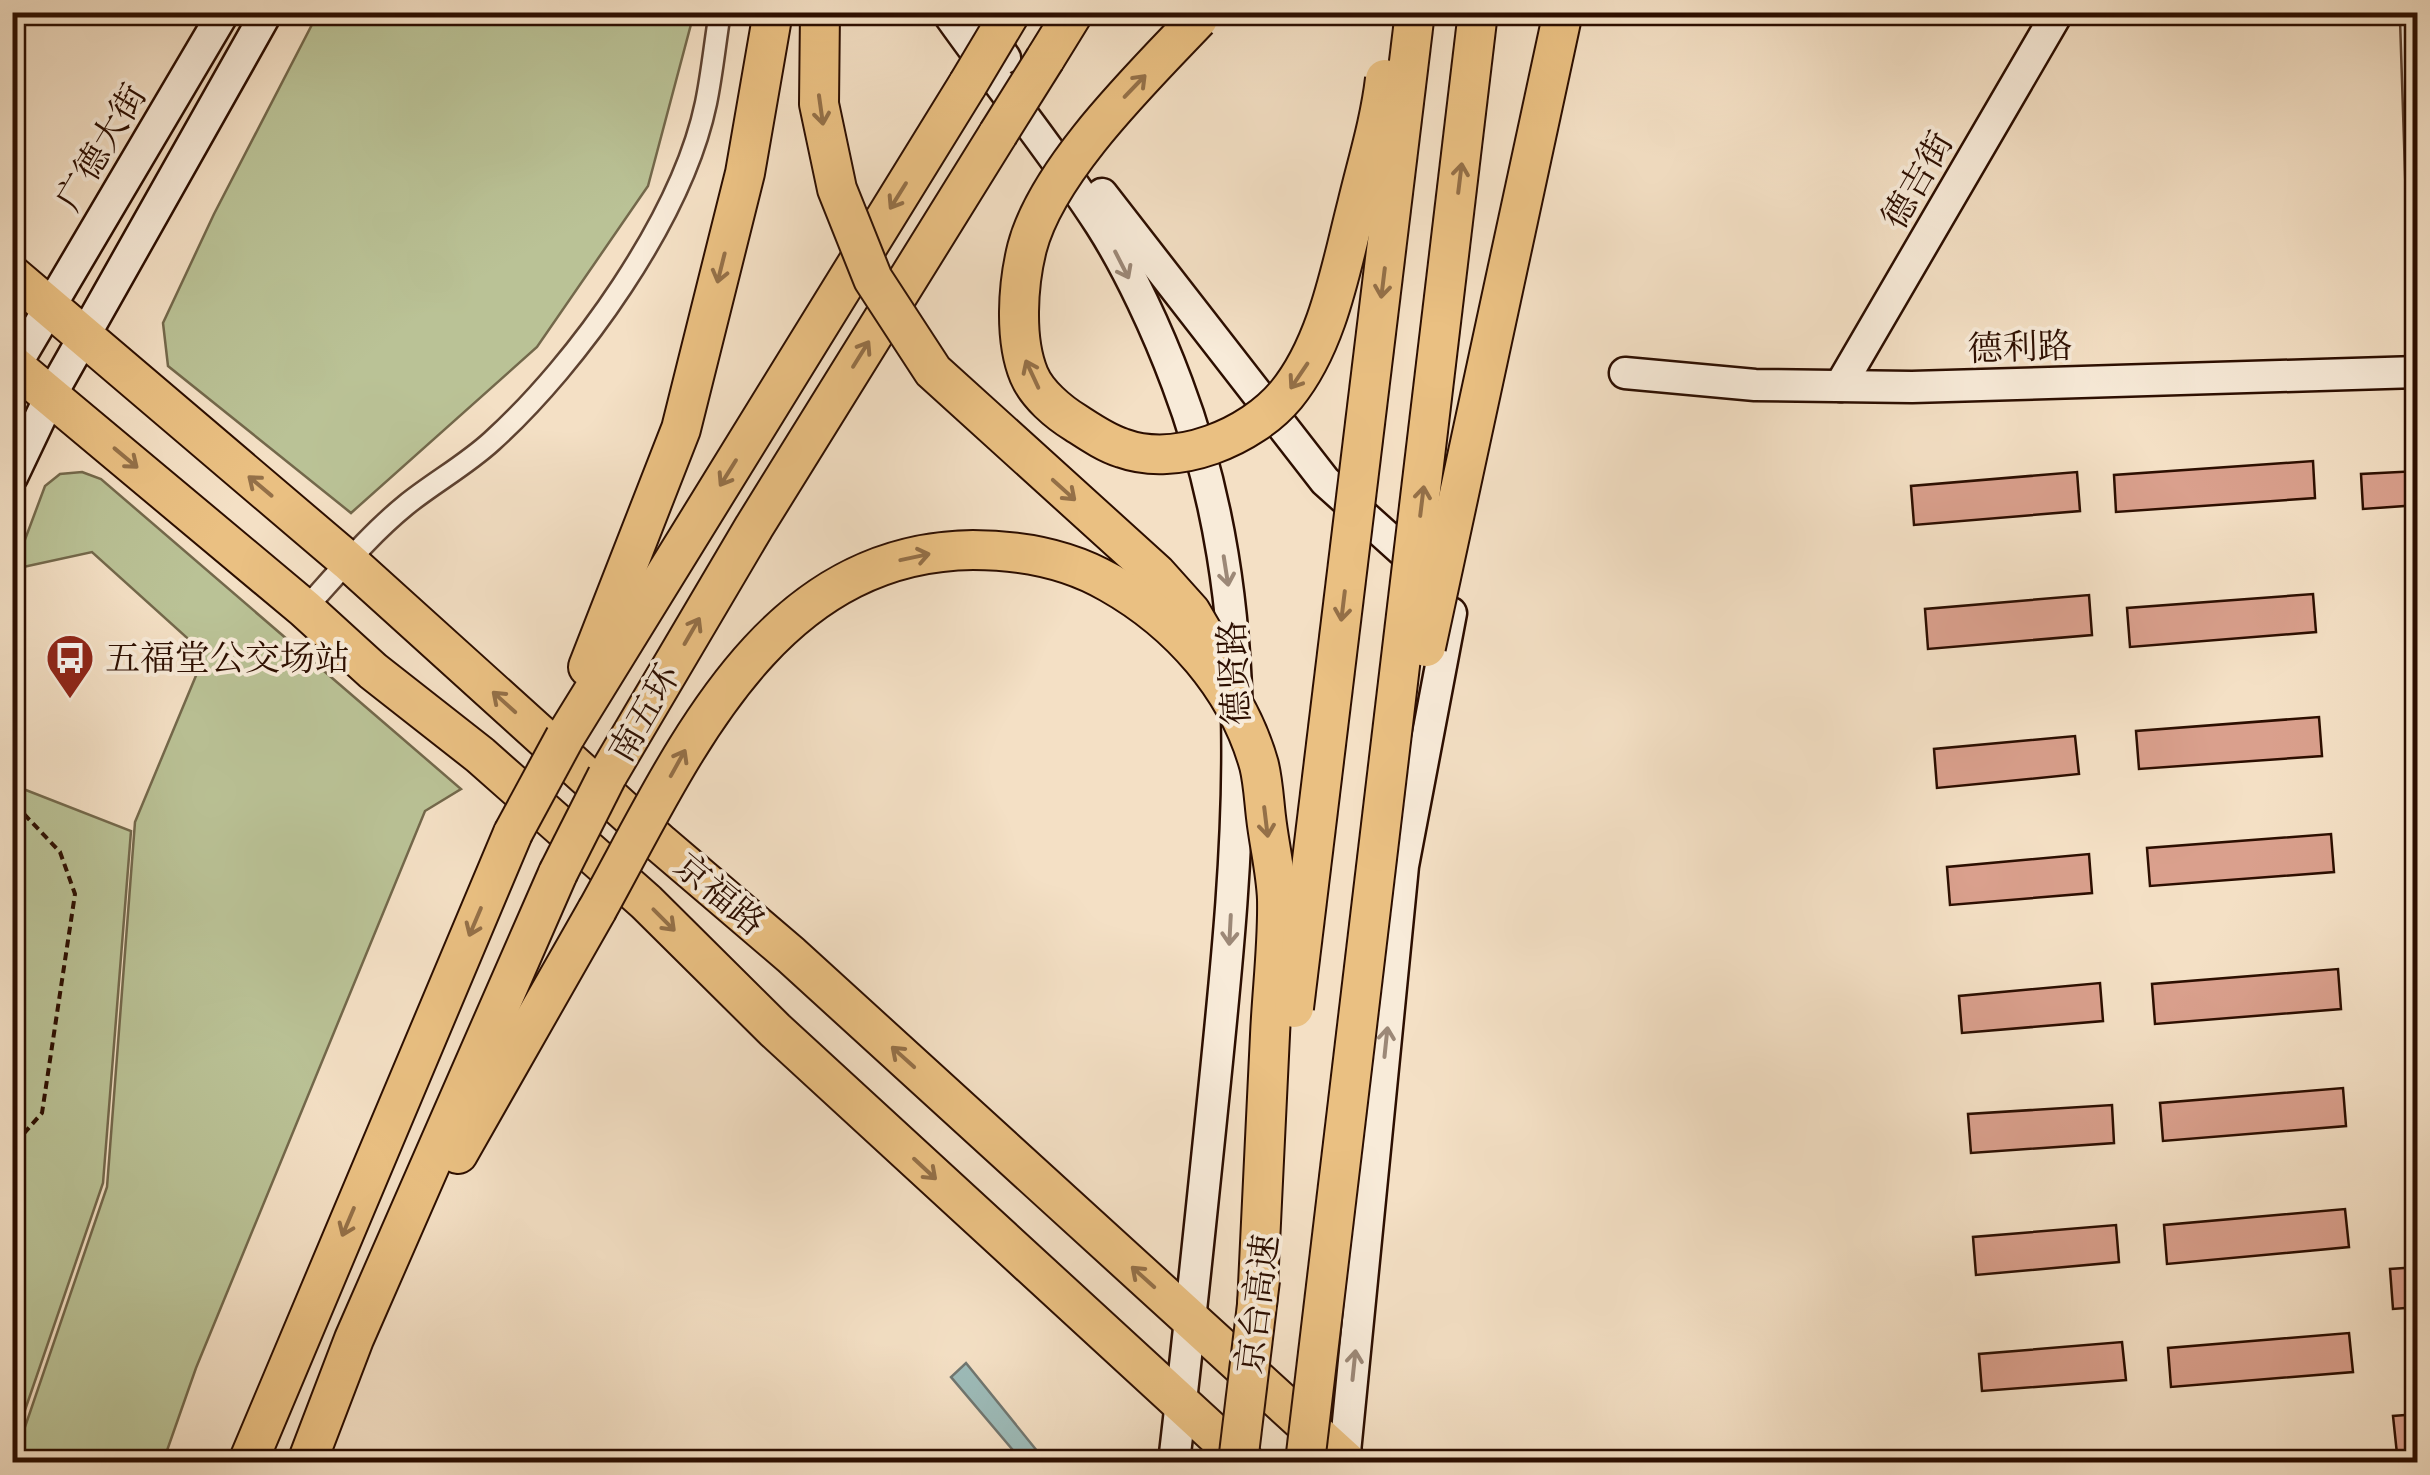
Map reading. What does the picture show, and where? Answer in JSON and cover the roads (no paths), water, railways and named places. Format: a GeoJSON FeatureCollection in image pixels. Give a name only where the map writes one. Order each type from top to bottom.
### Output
{"type":"FeatureCollection","features":[{"type":"Feature","properties":{"kind":"highway"},"geometry":{"type":"LineString","coordinates":[[566,738],[588,668],[681,429],[745,173],[772,12]]}},
{"type":"Feature","properties":{"kind":"highway"},"geometry":{"type":"LineString","coordinates":[[820,12],[818,104],[837,189],[873,279],[932,371],[1156,573],[1190,612],[1215,653],[1259,766],[1276,898],[1257,1306]]}},
{"type":"Feature","properties":{"kind":"highway","name":"南五环"},"geometry":{"type":"LineString","coordinates":[[248,1462],[513,833],[566,738],[1011,12]]}},
{"type":"Feature","properties":{"kind":"highway","name":"南五环"},"geometry":{"type":"LineString","coordinates":[[308,1462],[354,1339],[558,872],[608,776],[754,527],[1074,12]]}},
{"type":"Feature","properties":{"kind":"highway"},"geometry":{"type":"LineString","coordinates":[[1202,16],[1116,105],[1054,188],[1028,246],[1020,336],[1029,376],[1057,411],[1124,449],[1156,453],[1220,442],[1248,426],[1284,397],[1308,362],[1343,257],[1382,107],[1394,12]]}},
{"type":"Feature","properties":{"kind":"highway","name":"京台高速"},"geometry":{"type":"LineString","coordinates":[[1238,1462],[1416,12]]}},
{"type":"Feature","properties":{"kind":"highway"},"geometry":{"type":"LineString","coordinates":[[1383,835],[1478,12]]}},
{"type":"Feature","properties":{"kind":"highway"},"geometry":{"type":"LineString","coordinates":[[1383,835],[1461,494],[1562,12]]}},
{"type":"Feature","properties":{"kind":"highway","name":"京福路"},"geometry":{"type":"LineString","coordinates":[[12,275],[348,561],[660,844],[791,955],[1345,1462]]}},
{"type":"Feature","properties":{"kind":"highway","name":"京福路"},"geometry":{"type":"LineString","coordinates":[[13,367],[305,609],[373,671],[480,755],[646,902],[775,1030],[1245,1462]]}},
{"type":"Feature","properties":{"kind":"highway"},"geometry":{"type":"LineString","coordinates":[[354,1339],[702,720],[743,665],[824,595],[905,558],[948,550],[1037,556],[1089,571],[1132,595],[1170,625],[1202,659],[1236,706]]}},
{"type":"Feature","properties":{"kind":"highway","name":"京台高速"},"geometry":{"type":"LineString","coordinates":[[1306,1462],[1340,1153],[1383,835]]}},
{"type":"Feature","properties":{"kind":"street","name":"广德大街"},"geometry":{"type":"LineString","coordinates":[[13,367],[224,12]]}},
{"type":"Feature","properties":{"kind":"street"},"geometry":{"type":"LineString","coordinates":[[12,477],[51,395],[267,12]]}},
{"type":"Feature","properties":{"kind":"street"},"geometry":{"type":"LineString","coordinates":[[305,609],[404,507],[490,442],[546,386],[612,303],[675,193],[706,106],[720,12]]}},
{"type":"Feature","properties":{"kind":"street","name":"德贤路"},"geometry":{"type":"LineString","coordinates":[[946,12],[1101,226],[1176,380],[1210,480],[1216,516],[1236,648],[1238,800],[1228,949],[1174,1462]]}},
{"type":"Feature","properties":{"kind":"street"},"geometry":{"type":"LineString","coordinates":[[973,12],[1122,223],[1325,481],[1454,597]]}},
{"type":"Feature","properties":{"kind":"street"},"geometry":{"type":"LineString","coordinates":[[1345,1462],[1403,866],[1512,288],[1574,12]]}},
{"type":"Feature","properties":{"kind":"street","name":"德吉街"},"geometry":{"type":"LineString","coordinates":[[1840,386],[2058,12]]}},
{"type":"Feature","properties":{"kind":"street"},"geometry":{"type":"LineString","coordinates":[[2411,12],[2418,224]]}},
{"type":"Feature","properties":{"kind":"street","name":"德利路"},"geometry":{"type":"LineString","coordinates":[[1625,372],[1755,385],[1912,387],[2418,372]]}},
{"type":"Feature","properties":{"kind":"water"},"geometry":{"type":"Polygon","coordinates":[[[966,1363],[1046,1462],[1023,1462],[951,1377],[966,1363]]]}},
{"type":"Feature","properties":{"kind":"place","name":"五福堂公交场站"},"geometry":{"type":"Point","coordinates":[70,700]}}]}
